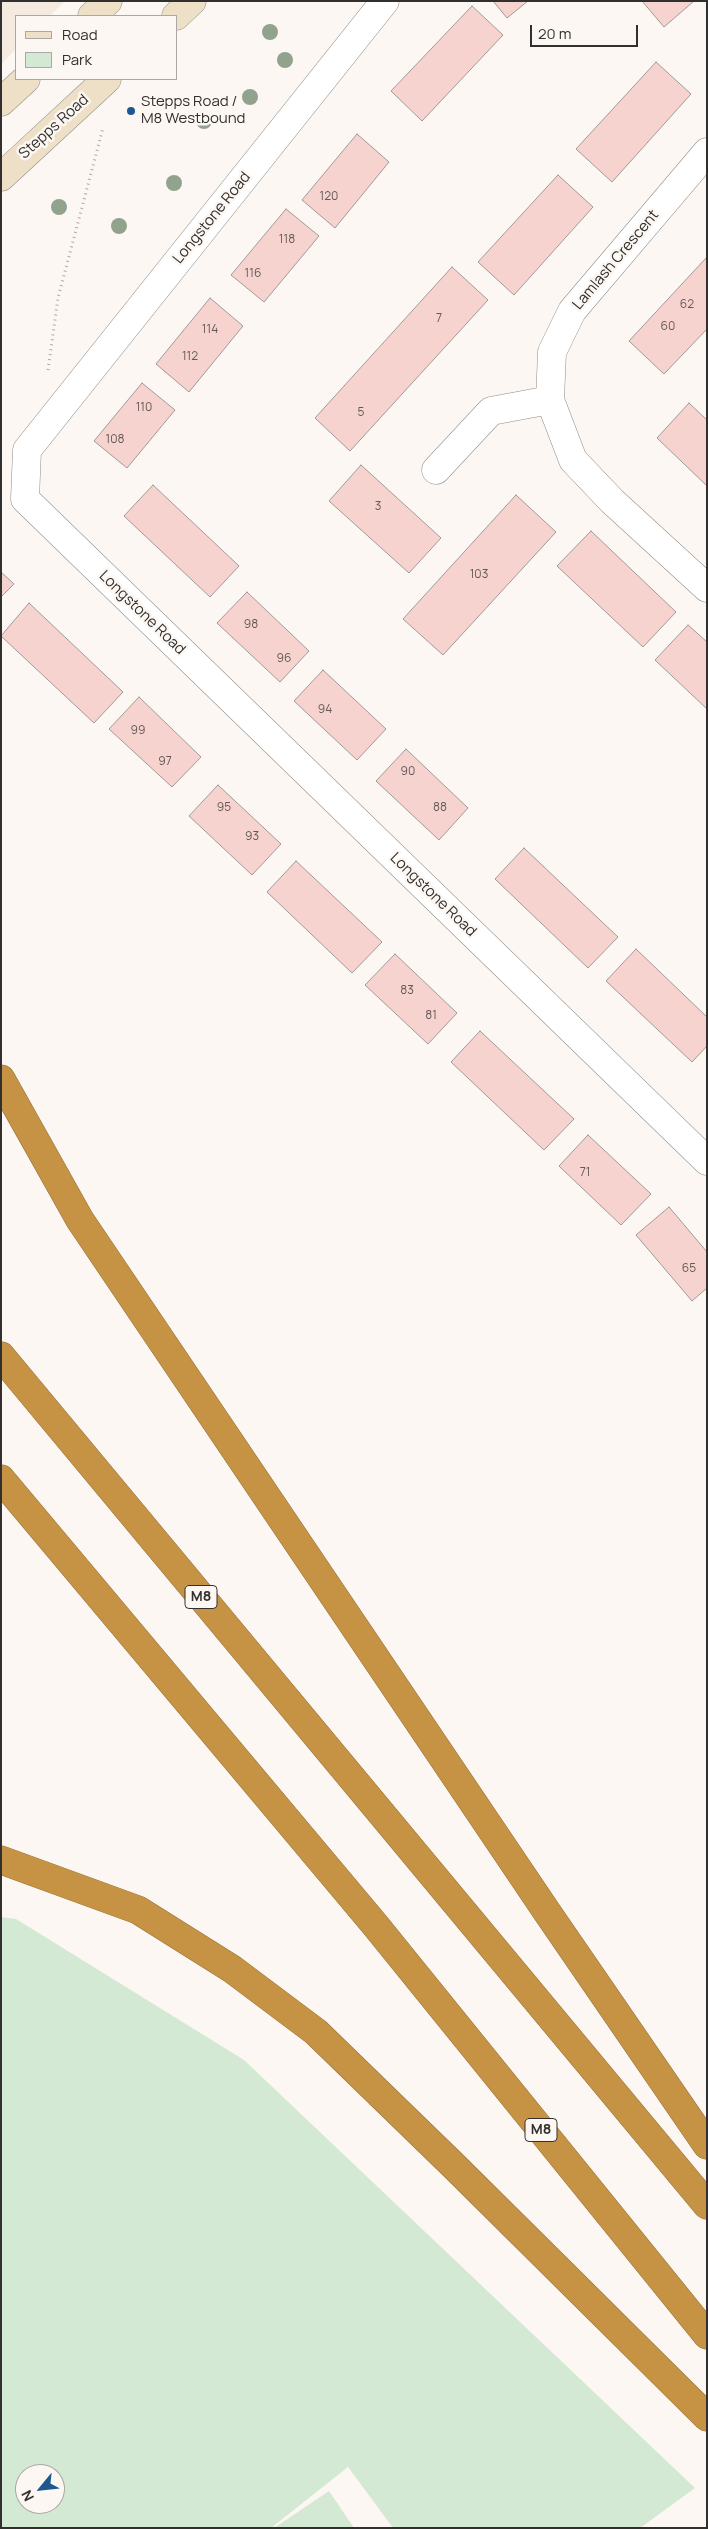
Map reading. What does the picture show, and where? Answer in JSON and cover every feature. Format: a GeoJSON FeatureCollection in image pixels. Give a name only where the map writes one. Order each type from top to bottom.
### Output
{"type":"FeatureCollection","features":[{"type":"Feature","properties":{"kind":"highway"},"geometry":{"type":"LineString","coordinates":[[1,1079],[80,1220],[547,1912],[707,2145]]}},
{"type":"Feature","properties":{"kind":"highway","name":"M8"},"geometry":{"type":"LineString","coordinates":[[1,1356],[707,2205]]}},
{"type":"Feature","properties":{"kind":"highway","name":"M8"},"geometry":{"type":"LineString","coordinates":[[1,1479],[376,1926],[707,2335]]}},
{"type":"Feature","properties":{"kind":"highway"},"geometry":{"type":"LineString","coordinates":[[1,1860],[18,1864],[138,1910],[232,1969],[316,2032],[455,2166],[707,2416]]}},
{"type":"Feature","properties":{"kind":"main road"},"geometry":{"type":"LineString","coordinates":[[93,15],[108,1]]}},
{"type":"Feature","properties":{"kind":"main road"},"geometry":{"type":"LineString","coordinates":[[177,15],[192,1]]}},
{"type":"Feature","properties":{"kind":"main road"},"geometry":{"type":"LineString","coordinates":[[1,102],[25,80]]}},
{"type":"Feature","properties":{"kind":"main road","name":"Stepps Road"},"geometry":{"type":"LineString","coordinates":[[1,176],[106,80]]}},
{"type":"Feature","properties":{"kind":"street","name":"Longstone Road"},"geometry":{"type":"LineString","coordinates":[[385,1],[27,450],[25,499],[707,1161]]}},
{"type":"Feature","properties":{"kind":"street","name":"Lamlash Crescent"},"geometry":{"type":"LineString","coordinates":[[707,152],[572,311],[552,352],[550,400],[573,460],[612,502],[707,588]]}},
{"type":"Feature","properties":{"kind":"street"},"geometry":{"type":"LineString","coordinates":[[436,470],[491,411],[550,400]]}},
{"type":"Feature","properties":{"kind":"path"},"geometry":{"type":"LineString","coordinates":[[47,373],[58,298],[104,126]]}},
{"type":"Feature","properties":{"kind":"shaded area"},"geometry":{"type":"Polygon","coordinates":[[[1,1],[65,1],[51,15],[15,15],[15,50],[1,64],[1,1]]]}},
{"type":"Feature","properties":{"kind":"green space"},"geometry":{"type":"Polygon","coordinates":[[[1,1917],[16,1919],[244,2060],[695,2488],[640,2528],[393,2528],[348,2467],[271,2528],[1,2528],[1,1917]]]}},
{"type":"Feature","properties":{"kind":"green space"},"geometry":{"type":"Polygon","coordinates":[[[329,2491],[354,2528],[274,2528],[329,2491]]]}},
{"type":"Feature","properties":{"kind":"building"},"geometry":{"type":"Polygon","coordinates":[[[493,1],[528,1],[507,18],[493,1]]]}},
{"type":"Feature","properties":{"kind":"building"},"geometry":{"type":"Polygon","coordinates":[[[642,1],[694,1],[664,27],[642,1]]]}},
{"type":"Feature","properties":{"kind":"building"},"geometry":{"type":"Polygon","coordinates":[[[472,6],[503,35],[422,121],[391,91],[472,6]]]}},
{"type":"Feature","properties":{"kind":"building"},"geometry":{"type":"Polygon","coordinates":[[[656,62],[691,94],[612,182],[576,149],[656,62]]]}},
{"type":"Feature","properties":{"kind":"building"},"geometry":{"type":"Polygon","coordinates":[[[357,134],[389,162],[335,228],[302,200],[357,134]]]}},
{"type":"Feature","properties":{"kind":"building"},"geometry":{"type":"Polygon","coordinates":[[[558,175],[593,207],[514,295],[478,262],[558,175]]]}},
{"type":"Feature","properties":{"kind":"building"},"geometry":{"type":"Polygon","coordinates":[[[286,209],[319,236],[264,302],[231,275],[286,209]]]}},
{"type":"Feature","properties":{"kind":"building"},"geometry":{"type":"Polygon","coordinates":[[[707,257],[707,329],[664,374],[629,341],[707,257]]]}},
{"type":"Feature","properties":{"kind":"building"},"geometry":{"type":"Polygon","coordinates":[[[452,267],[488,300],[350,451],[315,418],[452,267]]]}},
{"type":"Feature","properties":{"kind":"building"},"geometry":{"type":"Polygon","coordinates":[[[210,298],[243,326],[189,392],[156,364],[210,298]]]}},
{"type":"Feature","properties":{"kind":"building"},"geometry":{"type":"Polygon","coordinates":[[[142,383],[175,410],[127,468],[94,441],[142,383]]]}},
{"type":"Feature","properties":{"kind":"building"},"geometry":{"type":"Polygon","coordinates":[[[689,403],[707,420],[707,486],[657,438],[689,403]]]}},
{"type":"Feature","properties":{"kind":"building"},"geometry":{"type":"Polygon","coordinates":[[[361,465],[441,538],[409,573],[329,501],[361,465]]]}},
{"type":"Feature","properties":{"kind":"building"},"geometry":{"type":"Polygon","coordinates":[[[153,485],[239,566],[210,597],[124,516],[153,485]]]}},
{"type":"Feature","properties":{"kind":"building"},"geometry":{"type":"Polygon","coordinates":[[[516,495],[556,532],[443,655],[403,619],[516,495]]]}},
{"type":"Feature","properties":{"kind":"building"},"geometry":{"type":"Polygon","coordinates":[[[591,531],[676,612],[643,647],[557,566],[591,531]]]}},
{"type":"Feature","properties":{"kind":"building"},"geometry":{"type":"Polygon","coordinates":[[[1,572],[14,584],[1,597],[1,572]]]}},
{"type":"Feature","properties":{"kind":"building"},"geometry":{"type":"Polygon","coordinates":[[[247,592],[309,651],[280,682],[217,623],[247,592]]]}},
{"type":"Feature","properties":{"kind":"building"},"geometry":{"type":"Polygon","coordinates":[[[29,603],[123,692],[94,723],[1,636],[29,603]]]}},
{"type":"Feature","properties":{"kind":"building"},"geometry":{"type":"Polygon","coordinates":[[[688,625],[707,642],[707,709],[655,660],[688,625]]]}},
{"type":"Feature","properties":{"kind":"building"},"geometry":{"type":"Polygon","coordinates":[[[323,670],[386,729],[357,760],[294,701],[323,670]]]}},
{"type":"Feature","properties":{"kind":"building"},"geometry":{"type":"Polygon","coordinates":[[[139,697],[201,757],[172,787],[109,729],[139,697]]]}},
{"type":"Feature","properties":{"kind":"building"},"geometry":{"type":"Polygon","coordinates":[[[406,749],[468,808],[439,840],[376,781],[406,749]]]}},
{"type":"Feature","properties":{"kind":"building"},"geometry":{"type":"Polygon","coordinates":[[[218,785],[281,844],[252,875],[189,816],[218,785]]]}},
{"type":"Feature","properties":{"kind":"building"},"geometry":{"type":"Polygon","coordinates":[[[524,848],[618,937],[588,968],[495,879],[524,848]]]}},
{"type":"Feature","properties":{"kind":"building"},"geometry":{"type":"Polygon","coordinates":[[[296,861],[382,942],[352,973],[267,892],[296,861]]]}},
{"type":"Feature","properties":{"kind":"building"},"geometry":{"type":"Polygon","coordinates":[[[636,949],[707,1017],[707,1046],[692,1062],[606,981],[636,949]]]}},
{"type":"Feature","properties":{"kind":"building"},"geometry":{"type":"Polygon","coordinates":[[[395,954],[457,1013],[428,1044],[365,985],[395,954]]]}},
{"type":"Feature","properties":{"kind":"building"},"geometry":{"type":"Polygon","coordinates":[[[480,1031],[574,1119],[544,1150],[451,1062],[480,1031]]]}},
{"type":"Feature","properties":{"kind":"building"},"geometry":{"type":"Polygon","coordinates":[[[588,1135],[651,1194],[621,1225],[559,1166],[588,1135]]]}},
{"type":"Feature","properties":{"kind":"building"},"geometry":{"type":"Polygon","coordinates":[[[669,1207],[707,1252],[707,1288],[692,1301],[636,1235],[669,1207]]]}},
{"type":"Feature","properties":{"kind":"place","name":"Stepps Road / M8 Westbound"},"geometry":{"type":"Point","coordinates":[131,111]}}]}
